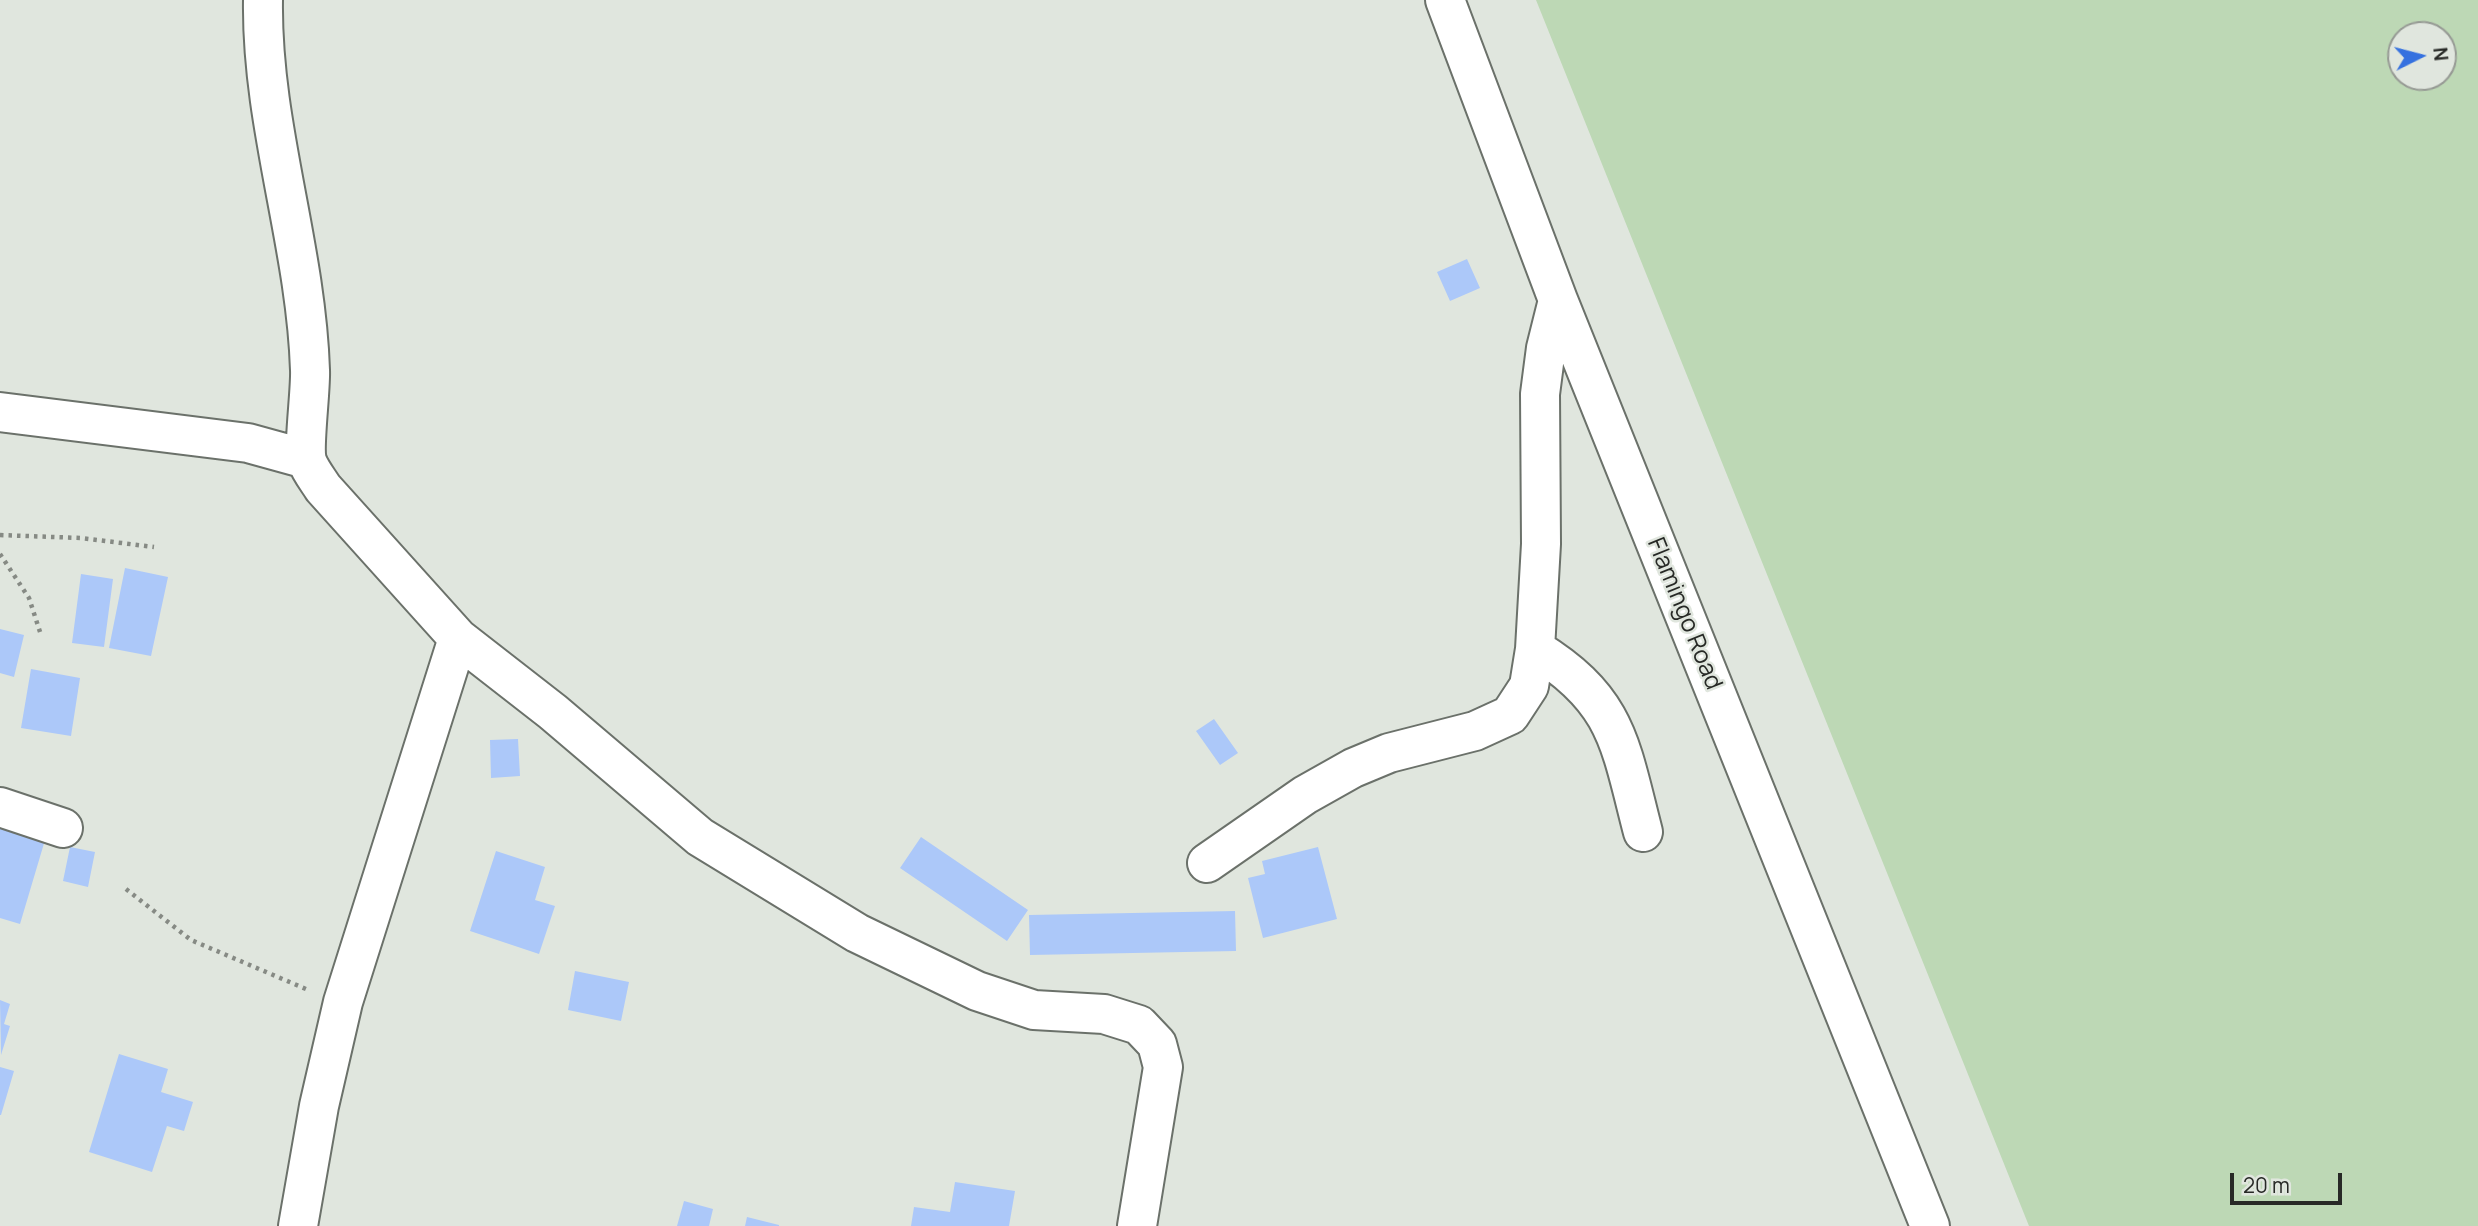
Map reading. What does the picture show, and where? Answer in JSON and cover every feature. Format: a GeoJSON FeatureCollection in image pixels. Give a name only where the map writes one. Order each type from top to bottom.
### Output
{"type":"FeatureCollection","features":[{"type":"Feature","properties":{"kind":"street"},"geometry":{"type":"LineString","coordinates":[[263,0],[262,28],[273,127],[308,318],[310,375],[306,459],[323,488],[458,638],[553,712],[700,837],[857,933],[976,991],[1034,1010],[1104,1014],[1139,1025],[1157,1044],[1163,1067],[1136,1226]]}},
{"type":"Feature","properties":{"kind":"street","name":"Flamingo Road"},"geometry":{"type":"LineString","coordinates":[[1445,0],[1558,300],[1930,1226]]}},
{"type":"Feature","properties":{"kind":"street"},"geometry":{"type":"LineString","coordinates":[[1207,863],[1306,795],[1353,768],[1390,752],[1475,731],[1510,715],[1529,686],[1535,649],[1541,544],[1540,394],[1546,348],[1558,300]]}},
{"type":"Feature","properties":{"kind":"street"},"geometry":{"type":"LineString","coordinates":[[0,412],[248,443],[306,459]]}},
{"type":"Feature","properties":{"kind":"street"},"geometry":{"type":"LineString","coordinates":[[298,1226],[319,1106],[343,1002],[458,638]]}},
{"type":"Feature","properties":{"kind":"street"},"geometry":{"type":"LineString","coordinates":[[1535,649],[1568,670],[1591,692],[1613,726],[1643,832]]}},
{"type":"Feature","properties":{"kind":"street"},"geometry":{"type":"LineString","coordinates":[[0,807],[64,828]]}},
{"type":"Feature","properties":{"kind":"path"},"geometry":{"type":"LineString","coordinates":[[0,535],[81,538],[154,547]]}},
{"type":"Feature","properties":{"kind":"path"},"geometry":{"type":"LineString","coordinates":[[0,554],[29,597],[41,635]]}},
{"type":"Feature","properties":{"kind":"path"},"geometry":{"type":"LineString","coordinates":[[126,888],[191,940],[277,979],[343,1002]]}},
{"type":"Feature","properties":{"kind":"green space"},"geometry":{"type":"Polygon","coordinates":[[[1536,0],[2478,0],[2478,1226],[2029,1226],[1536,0]]]}},
{"type":"Feature","properties":{"kind":"building"},"geometry":{"type":"Polygon","coordinates":[[[1467,259],[1480,288],[1450,301],[1437,272],[1467,259]]]}},
{"type":"Feature","properties":{"kind":"building"},"geometry":{"type":"Polygon","coordinates":[[[125,568],[168,577],[151,656],[109,648],[125,568]]]}},
{"type":"Feature","properties":{"kind":"building"},"geometry":{"type":"Polygon","coordinates":[[[81,574],[113,579],[104,647],[72,643],[81,574]]]}},
{"type":"Feature","properties":{"kind":"building"},"geometry":{"type":"Polygon","coordinates":[[[0,629],[24,635],[14,677],[0,673],[0,629]]]}},
{"type":"Feature","properties":{"kind":"building"},"geometry":{"type":"Polygon","coordinates":[[[31,669],[80,678],[71,736],[21,728],[31,669]]]}},
{"type":"Feature","properties":{"kind":"building"},"geometry":{"type":"Polygon","coordinates":[[[1214,719],[1238,753],[1220,765],[1196,731],[1214,719]]]}},
{"type":"Feature","properties":{"kind":"building"},"geometry":{"type":"Polygon","coordinates":[[[518,739],[520,776],[491,778],[490,740],[518,739]]]}},
{"type":"Feature","properties":{"kind":"building"},"geometry":{"type":"Polygon","coordinates":[[[0,826],[45,840],[20,924],[0,918],[0,826]]]}},
{"type":"Feature","properties":{"kind":"building"},"geometry":{"type":"Polygon","coordinates":[[[921,837],[1028,910],[1007,941],[900,868],[921,837]]]}},
{"type":"Feature","properties":{"kind":"building"},"geometry":{"type":"Polygon","coordinates":[[[70,847],[95,852],[88,887],[63,881],[70,847]]]}},
{"type":"Feature","properties":{"kind":"building"},"geometry":{"type":"Polygon","coordinates":[[[1318,847],[1337,919],[1263,938],[1248,878],[1265,874],[1262,861],[1318,847]]]}},
{"type":"Feature","properties":{"kind":"building"},"geometry":{"type":"Polygon","coordinates":[[[496,851],[545,867],[535,900],[555,906],[539,954],[470,931],[496,851]]]}},
{"type":"Feature","properties":{"kind":"building"},"geometry":{"type":"Polygon","coordinates":[[[1235,911],[1236,951],[1030,955],[1029,915],[1235,911]]]}},
{"type":"Feature","properties":{"kind":"building"},"geometry":{"type":"Polygon","coordinates":[[[575,971],[629,982],[621,1021],[568,1010],[575,971]]]}},
{"type":"Feature","properties":{"kind":"building"},"geometry":{"type":"Polygon","coordinates":[[[0,1000],[10,1004],[4,1024],[10,1026],[1,1055],[0,1000]]]}},
{"type":"Feature","properties":{"kind":"building"},"geometry":{"type":"Polygon","coordinates":[[[119,1054],[168,1069],[161,1092],[193,1102],[184,1131],[167,1126],[152,1172],[89,1152],[119,1054]]]}},
{"type":"Feature","properties":{"kind":"building"},"geometry":{"type":"Polygon","coordinates":[[[0,1067],[14,1071],[1,1115],[0,1115],[0,1067]]]}},
{"type":"Feature","properties":{"kind":"building"},"geometry":{"type":"Polygon","coordinates":[[[955,1182],[1015,1191],[1009,1226],[911,1226],[914,1207],[950,1212],[955,1182]]]}},
{"type":"Feature","properties":{"kind":"building"},"geometry":{"type":"Polygon","coordinates":[[[684,1201],[713,1209],[709,1226],[677,1226],[684,1201]]]}},
{"type":"Feature","properties":{"kind":"building"},"geometry":{"type":"Polygon","coordinates":[[[747,1217],[779,1225],[779,1226],[745,1226],[747,1217]]]}}]}
